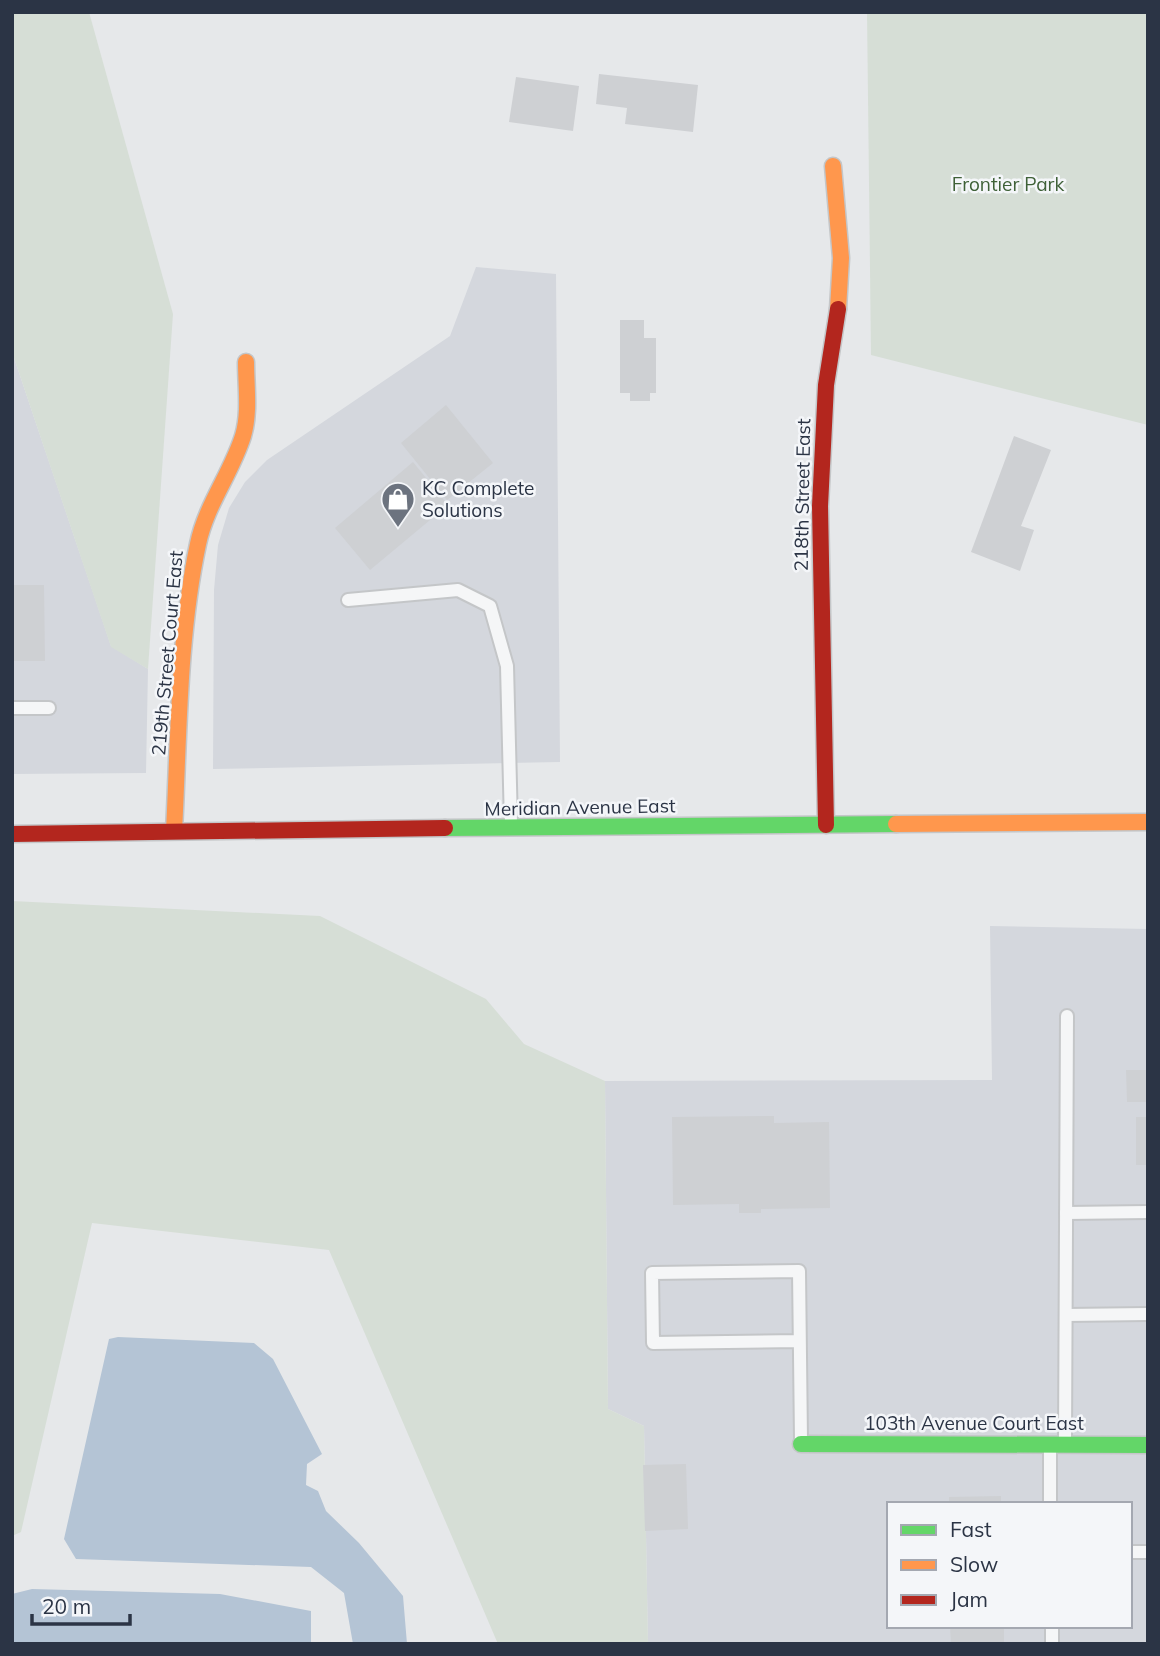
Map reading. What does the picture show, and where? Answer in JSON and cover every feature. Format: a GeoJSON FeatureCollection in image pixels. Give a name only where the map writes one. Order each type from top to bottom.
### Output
{"type":"FeatureCollection","features":[{"type":"Feature","properties":{"kind":"street","name":"218th Street East"},"geometry":{"type":"LineString","coordinates":[[826,825],[820,506],[826,385],[841,277],[833,166]]}},
{"type":"Feature","properties":{"kind":"street","name":"219th Street Court East"},"geometry":{"type":"LineString","coordinates":[[174,831],[189,602],[199,541],[211,504],[244,434],[246,362]]}},
{"type":"Feature","properties":{"kind":"street","name":"Meridian Avenue East"},"geometry":{"type":"LineString","coordinates":[[12,834],[1148,822]]}},
{"type":"Feature","properties":{"kind":"street","name":"103th Avenue Court East"},"geometry":{"type":"LineString","coordinates":[[801,1444],[1148,1445]]}},
{"type":"Feature","properties":{"kind":"lane"},"geometry":{"type":"LineString","coordinates":[[348,600],[458,590],[490,606],[506,666],[512,828]]}},
{"type":"Feature","properties":{"kind":"lane"},"geometry":{"type":"LineString","coordinates":[[12,708],[49,708]]}},
{"type":"Feature","properties":{"kind":"lane"},"geometry":{"type":"LineString","coordinates":[[1051,1502],[1066,1315],[1067,1016]]}},
{"type":"Feature","properties":{"kind":"lane"},"geometry":{"type":"LineString","coordinates":[[1066,1213],[1148,1212]]}},
{"type":"Feature","properties":{"kind":"lane"},"geometry":{"type":"LineString","coordinates":[[799,1342],[653,1343],[652,1273],[799,1271],[801,1444]]}},
{"type":"Feature","properties":{"kind":"lane"},"geometry":{"type":"LineString","coordinates":[[1066,1315],[1148,1314]]}},
{"type":"Feature","properties":{"kind":"shaded area"},"geometry":{"type":"Polygon","coordinates":[[[476,267],[556,274],[560,762],[213,769],[214,590],[218,545],[229,508],[245,482],[267,460],[450,336],[476,267]]]}},
{"type":"Feature","properties":{"kind":"shaded area"},"geometry":{"type":"Polygon","coordinates":[[[12,352],[111,646],[148,669],[146,773],[12,774],[12,352]]]}},
{"type":"Feature","properties":{"kind":"shaded area"},"geometry":{"type":"Polygon","coordinates":[[[990,926],[1148,929],[1148,1644],[648,1644],[644,1426],[608,1409],[605,1081],[992,1080],[990,926]]]}},
{"type":"Feature","properties":{"kind":"green space"},"geometry":{"type":"Polygon","coordinates":[[[12,12],[89,12],[173,314],[148,669],[111,647],[12,352],[12,12]]]}},
{"type":"Feature","properties":{"kind":"green space","name":"Frontier Park"},"geometry":{"type":"Polygon","coordinates":[[[867,12],[1148,12],[1148,425],[871,355],[867,12]]]}},
{"type":"Feature","properties":{"kind":"green space"},"geometry":{"type":"Polygon","coordinates":[[[12,901],[320,916],[486,999],[524,1044],[605,1081],[608,1409],[644,1426],[648,1644],[498,1644],[329,1250],[92,1223],[21,1532],[12,1536],[12,901]]]}},
{"type":"Feature","properties":{"kind":"water"},"geometry":{"type":"Polygon","coordinates":[[[118,1337],[254,1343],[273,1359],[322,1454],[307,1464],[306,1485],[318,1491],[326,1511],[359,1543],[403,1596],[407,1644],[353,1644],[344,1593],[311,1567],[76,1559],[64,1539],[109,1339],[118,1337]]]}},
{"type":"Feature","properties":{"kind":"water"},"geometry":{"type":"Polygon","coordinates":[[[32,1589],[220,1594],[311,1611],[311,1644],[12,1644],[12,1594],[32,1589]]]}},
{"type":"Feature","properties":{"kind":"building"},"geometry":{"type":"Polygon","coordinates":[[[599,74],[698,85],[693,132],[625,124],[627,108],[596,104],[599,74]]]}},
{"type":"Feature","properties":{"kind":"building"},"geometry":{"type":"Polygon","coordinates":[[[516,77],[579,86],[573,131],[509,122],[516,77]]]}},
{"type":"Feature","properties":{"kind":"building"},"geometry":{"type":"Polygon","coordinates":[[[620,320],[644,320],[644,338],[656,338],[656,393],[650,393],[650,401],[630,401],[630,393],[620,393],[620,320]]]}},
{"type":"Feature","properties":{"kind":"building"},"geometry":{"type":"Polygon","coordinates":[[[446,405],[493,463],[447,500],[401,443],[446,405]]]}},
{"type":"Feature","properties":{"kind":"building"},"geometry":{"type":"Polygon","coordinates":[[[1014,436],[1051,450],[1021,526],[1034,530],[1020,571],[971,552],[1014,436]]]}},
{"type":"Feature","properties":{"kind":"building"},"geometry":{"type":"Polygon","coordinates":[[[413,462],[448,505],[370,570],[335,528],[413,462]]]}},
{"type":"Feature","properties":{"kind":"building"},"geometry":{"type":"Polygon","coordinates":[[[12,585],[44,585],[45,661],[12,661],[12,585]]]}},
{"type":"Feature","properties":{"kind":"building"},"geometry":{"type":"Polygon","coordinates":[[[1126,1070],[1148,1070],[1148,1102],[1127,1102],[1126,1070]]]}},
{"type":"Feature","properties":{"kind":"building"},"geometry":{"type":"Polygon","coordinates":[[[774,1116],[774,1123],[829,1122],[830,1208],[761,1209],[761,1213],[739,1213],[739,1204],[673,1205],[672,1117],[774,1116]]]}},
{"type":"Feature","properties":{"kind":"building"},"geometry":{"type":"Polygon","coordinates":[[[1136,1117],[1148,1117],[1148,1165],[1136,1165],[1136,1117]]]}},
{"type":"Feature","properties":{"kind":"building"},"geometry":{"type":"Polygon","coordinates":[[[686,1464],[688,1529],[645,1531],[643,1465],[686,1464]]]}},
{"type":"Feature","properties":{"kind":"building"},"geometry":{"type":"Polygon","coordinates":[[[1001,1496],[1001,1502],[949,1502],[949,1497],[1001,1496]]]}},
{"type":"Feature","properties":{"kind":"building"},"geometry":{"type":"Polygon","coordinates":[[[950,1628],[1004,1628],[1004,1644],[951,1644],[950,1628]]]}},
{"type":"Feature","properties":{"kind":"traffic: fast"},"geometry":{"type":"LineString","coordinates":[[445,828],[896,824]]}},
{"type":"Feature","properties":{"kind":"traffic: fast"},"geometry":{"type":"LineString","coordinates":[[801,1444],[1148,1445]]}},
{"type":"Feature","properties":{"kind":"traffic: slow"},"geometry":{"type":"LineString","coordinates":[[833,166],[841,258],[838,309]]}},
{"type":"Feature","properties":{"kind":"traffic: slow"},"geometry":{"type":"LineString","coordinates":[[174,831],[180,687],[191,579],[202,530],[243,436],[247,409],[246,362]]}},
{"type":"Feature","properties":{"kind":"traffic: slow"},"geometry":{"type":"LineString","coordinates":[[896,824],[1148,822]]}},
{"type":"Feature","properties":{"kind":"traffic: jam"},"geometry":{"type":"LineString","coordinates":[[826,825],[820,506],[826,385],[838,309]]}},
{"type":"Feature","properties":{"kind":"traffic: jam"},"geometry":{"type":"LineString","coordinates":[[12,834],[445,828]]}},
{"type":"Feature","properties":{"kind":"place","name":"KC Complete Solutions"},"geometry":{"type":"Point","coordinates":[398,529]}}]}
